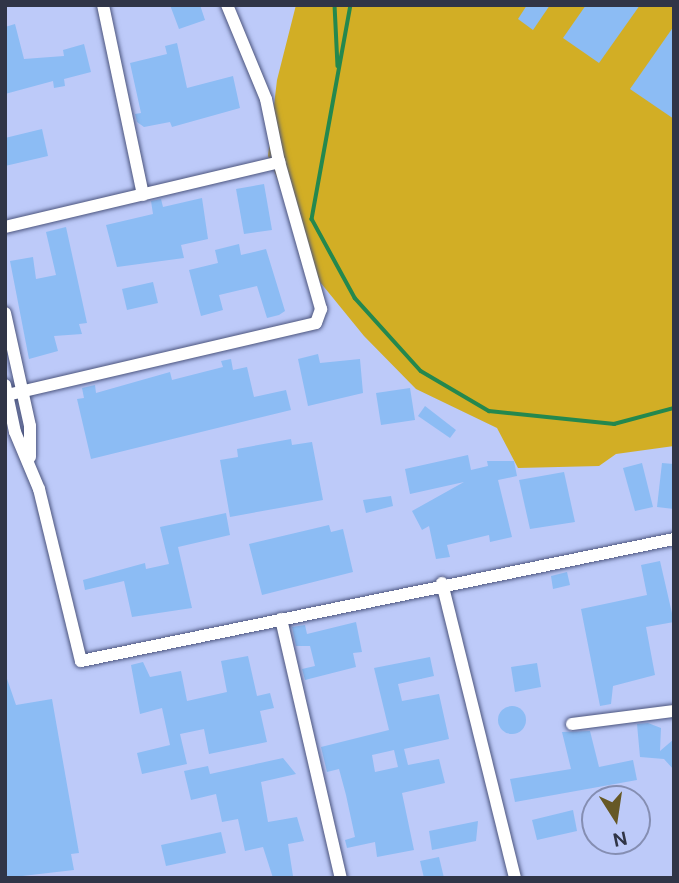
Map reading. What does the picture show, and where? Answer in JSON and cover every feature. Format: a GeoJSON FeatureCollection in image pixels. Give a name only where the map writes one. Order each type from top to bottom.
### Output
{"type":"FeatureCollection","features":[{"type":"Feature","properties":{"kind":"street"},"geometry":{"type":"LineString","coordinates":[[103,5],[143,195]]}},
{"type":"Feature","properties":{"kind":"street"},"geometry":{"type":"LineString","coordinates":[[30,457],[15,432],[6,390],[22,391],[316,323],[321,309],[279,162],[266,99],[227,5]]}},
{"type":"Feature","properties":{"kind":"street"},"geometry":{"type":"LineString","coordinates":[[5,227],[279,162]]}},
{"type":"Feature","properties":{"kind":"street"},"geometry":{"type":"LineString","coordinates":[[5,313],[22,391],[30,457],[81,661],[442,583],[674,539]]}},
{"type":"Feature","properties":{"kind":"street"},"geometry":{"type":"LineString","coordinates":[[442,583],[514,878]]}},
{"type":"Feature","properties":{"kind":"street"},"geometry":{"type":"LineString","coordinates":[[281,619],[341,878]]}},
{"type":"Feature","properties":{"kind":"street"},"geometry":{"type":"LineString","coordinates":[[572,724],[674,711]]}},
{"type":"Feature","properties":{"kind":"shaded area"},"geometry":{"type":"Polygon","coordinates":[[[296,5],[674,5],[674,446],[616,454],[599,466],[518,468],[497,428],[416,389],[364,336],[320,282],[268,156],[277,80],[296,5]]]}},
{"type":"Feature","properties":{"kind":"building"},"geometry":{"type":"Polygon","coordinates":[[[170,5],[200,5],[205,20],[179,29],[170,5]]]}},
{"type":"Feature","properties":{"kind":"building"},"geometry":{"type":"Polygon","coordinates":[[[527,5],[550,5],[533,30],[518,19],[527,5]]]}},
{"type":"Feature","properties":{"kind":"building"},"geometry":{"type":"Polygon","coordinates":[[[586,5],[640,5],[599,63],[563,38],[586,5]]]}},
{"type":"Feature","properties":{"kind":"building"},"geometry":{"type":"Polygon","coordinates":[[[15,24],[24,59],[64,56],[63,50],[84,44],[91,72],[64,79],[65,86],[54,88],[53,81],[5,94],[5,27],[15,24]]]}},
{"type":"Feature","properties":{"kind":"building"},"geometry":{"type":"Polygon","coordinates":[[[674,26],[674,119],[630,89],[674,26]]]}},
{"type":"Feature","properties":{"kind":"building"},"geometry":{"type":"Polygon","coordinates":[[[177,43],[187,88],[233,76],[240,108],[172,127],[170,122],[144,127],[137,122],[135,114],[141,113],[130,63],[167,54],[165,46],[177,43]]]}},
{"type":"Feature","properties":{"kind":"building"},"geometry":{"type":"Polygon","coordinates":[[[42,129],[48,156],[5,166],[5,138],[42,129]]]}},
{"type":"Feature","properties":{"kind":"building"},"geometry":{"type":"Polygon","coordinates":[[[264,184],[272,230],[244,234],[236,189],[264,184]]]}},
{"type":"Feature","properties":{"kind":"building"},"geometry":{"type":"Polygon","coordinates":[[[202,198],[208,239],[181,245],[184,258],[117,267],[106,225],[153,214],[151,201],[161,199],[163,207],[202,198]]]}},
{"type":"Feature","properties":{"kind":"building"},"geometry":{"type":"Polygon","coordinates":[[[66,227],[87,323],[79,324],[82,334],[54,336],[58,351],[29,359],[10,261],[33,257],[36,279],[56,275],[46,232],[66,227]]]}},
{"type":"Feature","properties":{"kind":"building"},"geometry":{"type":"Polygon","coordinates":[[[239,244],[241,255],[266,249],[285,311],[279,315],[267,318],[257,286],[219,295],[223,310],[201,316],[189,270],[218,263],[215,250],[239,244]]]}},
{"type":"Feature","properties":{"kind":"building"},"geometry":{"type":"Polygon","coordinates":[[[153,282],[158,303],[127,310],[122,289],[153,282]]]}},
{"type":"Feature","properties":{"kind":"building"},"geometry":{"type":"Polygon","coordinates":[[[318,354],[320,363],[360,359],[363,393],[308,406],[298,359],[318,354]]]}},
{"type":"Feature","properties":{"kind":"building"},"geometry":{"type":"Polygon","coordinates":[[[231,359],[233,370],[247,367],[254,397],[286,390],[291,410],[91,459],[77,399],[84,398],[82,388],[95,385],[96,393],[170,372],[172,380],[223,367],[221,361],[231,359]]]}},
{"type":"Feature","properties":{"kind":"building"},"geometry":{"type":"Polygon","coordinates":[[[410,388],[415,420],[381,425],[376,393],[410,388]]]}},
{"type":"Feature","properties":{"kind":"building"},"geometry":{"type":"Polygon","coordinates":[[[425,406],[456,430],[450,438],[418,416],[425,406]]]}},
{"type":"Feature","properties":{"kind":"building"},"geometry":{"type":"Polygon","coordinates":[[[291,439],[292,445],[312,442],[323,500],[230,517],[220,460],[238,457],[237,449],[291,439]]]}},
{"type":"Feature","properties":{"kind":"building"},"geometry":{"type":"Polygon","coordinates":[[[468,455],[471,470],[488,466],[487,461],[514,461],[517,476],[498,480],[512,537],[490,542],[489,535],[447,545],[450,557],[436,559],[429,526],[422,530],[412,511],[464,482],[410,494],[405,469],[468,455]]]}},
{"type":"Feature","properties":{"kind":"building"},"geometry":{"type":"Polygon","coordinates":[[[642,463],[653,507],[635,511],[623,468],[642,463]]]}},
{"type":"Feature","properties":{"kind":"building"},"geometry":{"type":"Polygon","coordinates":[[[662,463],[674,464],[674,509],[657,507],[662,463]]]}},
{"type":"Feature","properties":{"kind":"building"},"geometry":{"type":"Polygon","coordinates":[[[564,472],[575,522],[530,529],[519,480],[564,472]]]}},
{"type":"Feature","properties":{"kind":"building"},"geometry":{"type":"Polygon","coordinates":[[[391,496],[393,506],[366,513],[363,500],[391,496]]]}},
{"type":"Feature","properties":{"kind":"building"},"geometry":{"type":"Polygon","coordinates":[[[226,513],[230,535],[178,547],[192,608],[132,617],[124,581],[85,590],[83,580],[145,563],[146,569],[169,564],[160,527],[226,513]]]}},
{"type":"Feature","properties":{"kind":"building"},"geometry":{"type":"Polygon","coordinates":[[[329,525],[331,532],[343,529],[353,572],[262,595],[249,544],[329,525]]]}},
{"type":"Feature","properties":{"kind":"building"},"geometry":{"type":"Polygon","coordinates":[[[660,561],[674,622],[646,627],[655,675],[613,686],[611,704],[600,706],[581,609],[647,595],[641,565],[660,561]]]}},
{"type":"Feature","properties":{"kind":"building"},"geometry":{"type":"Polygon","coordinates":[[[567,572],[570,585],[553,589],[551,576],[567,572]]]}},
{"type":"Feature","properties":{"kind":"building"},"geometry":{"type":"Polygon","coordinates":[[[356,622],[362,652],[353,653],[356,667],[305,680],[302,669],[315,666],[310,646],[296,646],[292,627],[305,625],[307,634],[356,622]]]}},
{"type":"Feature","properties":{"kind":"building"},"geometry":{"type":"Polygon","coordinates":[[[248,656],[257,696],[270,693],[274,708],[260,711],[267,742],[209,754],[204,729],[180,734],[187,764],[142,774],[137,753],[170,745],[162,708],[140,714],[131,665],[143,662],[150,677],[181,671],[187,701],[227,692],[221,661],[248,656]]]}},
{"type":"Feature","properties":{"kind":"building"},"geometry":{"type":"Polygon","coordinates":[[[430,657],[434,676],[398,684],[402,701],[439,694],[449,739],[404,749],[408,765],[439,759],[445,783],[402,793],[414,850],[377,857],[375,842],[347,848],[345,840],[355,837],[346,795],[339,769],[327,772],[321,747],[389,730],[374,668],[430,657]],[[394,750],[372,755],[375,772],[398,767],[394,750]]]}},
{"type":"Feature","properties":{"kind":"building"},"geometry":{"type":"Polygon","coordinates":[[[537,663],[541,687],[515,692],[511,667],[537,663]]]}},
{"type":"Feature","properties":{"kind":"building"},"geometry":{"type":"Polygon","coordinates":[[[5,673],[16,705],[52,699],[79,853],[71,854],[74,870],[5,878],[5,673]]]}},
{"type":"Feature","properties":{"kind":"building"},"geometry":{"type":"Polygon","coordinates":[[[512,706],[522,710],[526,720],[522,730],[512,734],[502,730],[498,720],[502,710],[512,706]]]}},
{"type":"Feature","properties":{"kind":"building"},"geometry":{"type":"Polygon","coordinates":[[[648,723],[661,728],[660,751],[674,739],[674,770],[664,759],[640,757],[637,724],[648,723]]]}},
{"type":"Feature","properties":{"kind":"building"},"geometry":{"type":"Polygon","coordinates":[[[590,731],[599,767],[633,760],[637,780],[609,785],[581,785],[581,790],[515,802],[510,779],[571,769],[562,732],[590,731]]]}},
{"type":"Feature","properties":{"kind":"building"},"geometry":{"type":"Polygon","coordinates":[[[283,758],[296,774],[261,782],[268,822],[297,817],[304,841],[288,844],[293,876],[273,878],[263,847],[245,851],[238,819],[222,822],[216,794],[191,800],[184,771],[208,766],[210,774],[283,758]]]}},
{"type":"Feature","properties":{"kind":"building"},"geometry":{"type":"Polygon","coordinates":[[[573,810],[577,831],[537,840],[532,820],[573,810]]]}},
{"type":"Feature","properties":{"kind":"building"},"geometry":{"type":"Polygon","coordinates":[[[478,821],[476,841],[432,850],[429,831],[478,821]]]}},
{"type":"Feature","properties":{"kind":"building"},"geometry":{"type":"Polygon","coordinates":[[[221,832],[226,853],[166,866],[161,845],[221,832]]]}},
{"type":"Feature","properties":{"kind":"building"},"geometry":{"type":"Polygon","coordinates":[[[439,857],[444,878],[424,878],[420,861],[439,857]]]}},
{"type":"Feature","properties":{"kind":"waterway"},"geometry":{"type":"LineString","coordinates":[[335,5],[338,66]]}},
{"type":"Feature","properties":{"kind":"waterway"},"geometry":{"type":"LineString","coordinates":[[351,5],[312,219],[355,298],[421,371],[489,411],[614,424],[674,408]]}}]}
